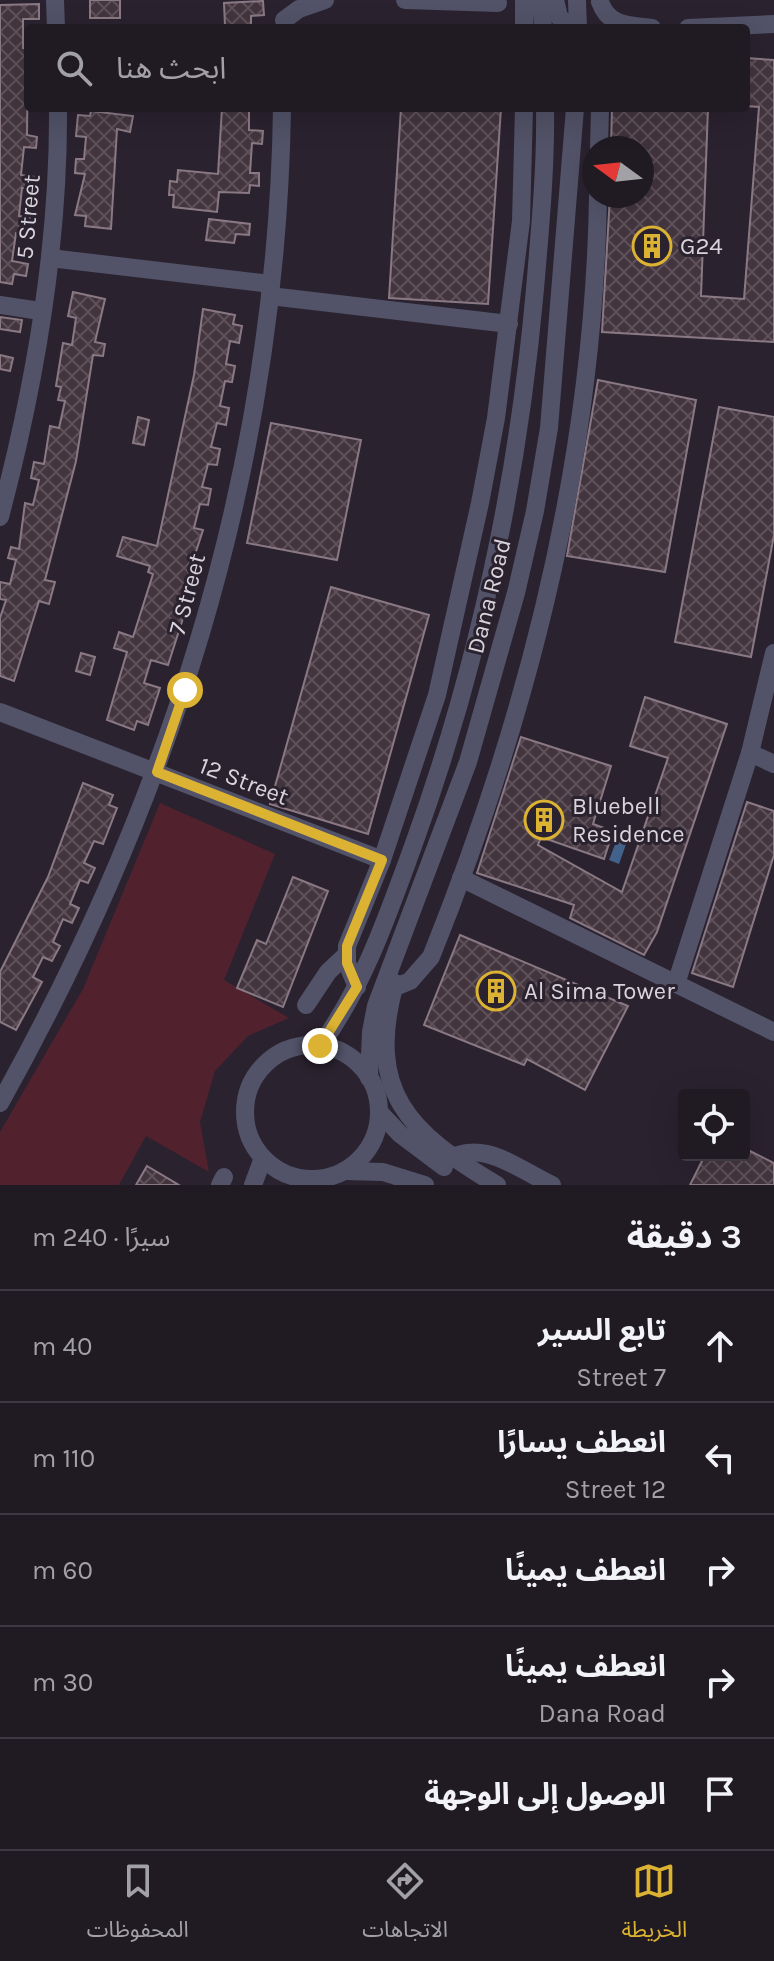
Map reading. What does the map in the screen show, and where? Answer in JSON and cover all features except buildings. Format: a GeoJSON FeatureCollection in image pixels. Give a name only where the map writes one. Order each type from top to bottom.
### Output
{"type":"FeatureCollection","features":[{"type":"Feature","properties":{"kind":"street"},"geometry":{"type":"LineString","coordinates":[[55,0],[56,24]]}},
{"type":"Feature","properties":{"kind":"street"},"geometry":{"type":"LineString","coordinates":[[283,0],[284,24]]}},
{"type":"Feature","properties":{"kind":"street"},"geometry":{"type":"LineString","coordinates":[[284,24],[299,9],[325,0]]}},
{"type":"Feature","properties":{"kind":"street"},"geometry":{"type":"LineString","coordinates":[[405,0],[498,3]]}},
{"type":"Feature","properties":{"kind":"street"},"geometry":{"type":"LineString","coordinates":[[524,0],[524,24]]}},
{"type":"Feature","properties":{"kind":"street"},"geometry":{"type":"LineString","coordinates":[[541,0],[543,24]]}},
{"type":"Feature","properties":{"kind":"street"},"geometry":{"type":"LineString","coordinates":[[555,0],[559,17],[567,24]]}},
{"type":"Feature","properties":{"kind":"street"},"geometry":{"type":"LineString","coordinates":[[577,0],[578,24]]}},
{"type":"Feature","properties":{"kind":"street"},"geometry":{"type":"LineString","coordinates":[[600,1],[601,24]]}},
{"type":"Feature","properties":{"kind":"street"},"geometry":{"type":"LineString","coordinates":[[600,1],[607,16],[619,24]]}},
{"type":"Feature","properties":{"kind":"street"},"geometry":{"type":"LineString","coordinates":[[750,25],[774,24]]}},
{"type":"Feature","properties":{"kind":"street","name":"5 Street"},"geometry":{"type":"LineString","coordinates":[[0,517],[30,379],[50,258],[58,112]]}},
{"type":"Feature","properties":{"kind":"street","name":"7 Street"},"geometry":{"type":"LineString","coordinates":[[0,1103],[98,912],[157,772],[205,624],[229,530],[251,421],[270,290],[282,168],[282,112]]}},
{"type":"Feature","properties":{"kind":"street"},"geometry":{"type":"LineString","coordinates":[[306,1005],[328,972],[346,955],[382,860],[437,695],[480,503],[509,324],[521,221],[524,112]]}},
{"type":"Feature","properties":{"kind":"street","name":"Dana Road"},"geometry":{"type":"LineString","coordinates":[[320,1046],[357,987],[430,797],[490,590],[507,508],[531,338],[541,226],[545,112]]}},
{"type":"Feature","properties":{"kind":"street","name":"Dana Road"},"geometry":{"type":"LineString","coordinates":[[369,1078],[371,1032],[376,1006],[430,869],[485,708],[535,511],[549,428],[575,112]]}},
{"type":"Feature","properties":{"kind":"street"},"geometry":{"type":"LineString","coordinates":[[599,136],[600,112]]}},
{"type":"Feature","properties":{"kind":"street"},"geometry":{"type":"LineString","coordinates":[[572,169],[598,234]]}},
{"type":"Feature","properties":{"kind":"street"},"geometry":{"type":"LineString","coordinates":[[393,988],[410,981],[431,957],[509,733],[549,584],[583,399],[598,208]]}},
{"type":"Feature","properties":{"kind":"street"},"geometry":{"type":"LineString","coordinates":[[50,258],[509,324]]}},
{"type":"Feature","properties":{"kind":"street"},"geometry":{"type":"LineString","coordinates":[[0,305],[40,311]]}},
{"type":"Feature","properties":{"kind":"street"},"geometry":{"type":"LineString","coordinates":[[676,984],[750,753],[774,653]]}},
{"type":"Feature","properties":{"kind":"street","name":"12 Street"},"geometry":{"type":"LineString","coordinates":[[0,712],[382,860]]}},
{"type":"Feature","properties":{"kind":"street"},"geometry":{"type":"LineString","coordinates":[[750,753],[774,764]]}},
{"type":"Feature","properties":{"kind":"street"},"geometry":{"type":"LineString","coordinates":[[430,869],[426,897],[393,988],[385,1052],[395,1094],[418,1130],[446,1161],[497,1185]]}},
{"type":"Feature","properties":{"kind":"street"},"geometry":{"type":"LineString","coordinates":[[461,878],[774,1032]]}},
{"type":"Feature","properties":{"kind":"street"},"geometry":{"type":"LineString","coordinates":[[346,955],[357,987]]}},
{"type":"Feature","properties":{"kind":"street"},"geometry":{"type":"LineString","coordinates":[[344,1171],[366,1152],[377,1127],[379,1112],[369,1078],[348,1056],[320,1046],[304,1046],[281,1054],[252,1082],[246,1106],[247,1130],[263,1158],[275,1169],[304,1182],[344,1171],[383,1172],[422,1184]]}},
{"type":"Feature","properties":{"kind":"street"},"geometry":{"type":"LineString","coordinates":[[379,1112],[479,1185]]}},
{"type":"Feature","properties":{"kind":"street"},"geometry":{"type":"LineString","coordinates":[[446,1161],[470,1149],[480,1150],[552,1185]]}},
{"type":"Feature","properties":{"kind":"street"},"geometry":{"type":"LineString","coordinates":[[253,1185],[263,1158]]}},
{"type":"Feature","properties":{"kind":"shaded area"},"geometry":{"type":"Polygon","coordinates":[[[160,803],[275,854],[224,980],[289,1018],[248,1036],[215,1071],[200,1122],[209,1172],[146,1136],[119,1185],[0,1185],[0,1132],[83,989],[160,803]]]}},
{"type":"Feature","properties":{"kind":"water"},"geometry":{"type":"Polygon","coordinates":[[[621,829],[630,833],[619,864],[609,860],[621,829]]]}},
{"type":"Feature","properties":{"kind":"place","name":"G24"},"geometry":{"type":"Point","coordinates":[652,246]}},
{"type":"Feature","properties":{"kind":"place","name":"Bluebell Residence"},"geometry":{"type":"Point","coordinates":[544,820]}},
{"type":"Feature","properties":{"kind":"place","name":"Al Sima Tower"},"geometry":{"type":"Point","coordinates":[496,991]}},
{"type":"Feature","properties":{"kind":"route"},"geometry":{"type":"LineString","coordinates":[[185,690],[157,772],[382,860],[347,946],[347,963],[357,987],[320,1046]]}}]}
